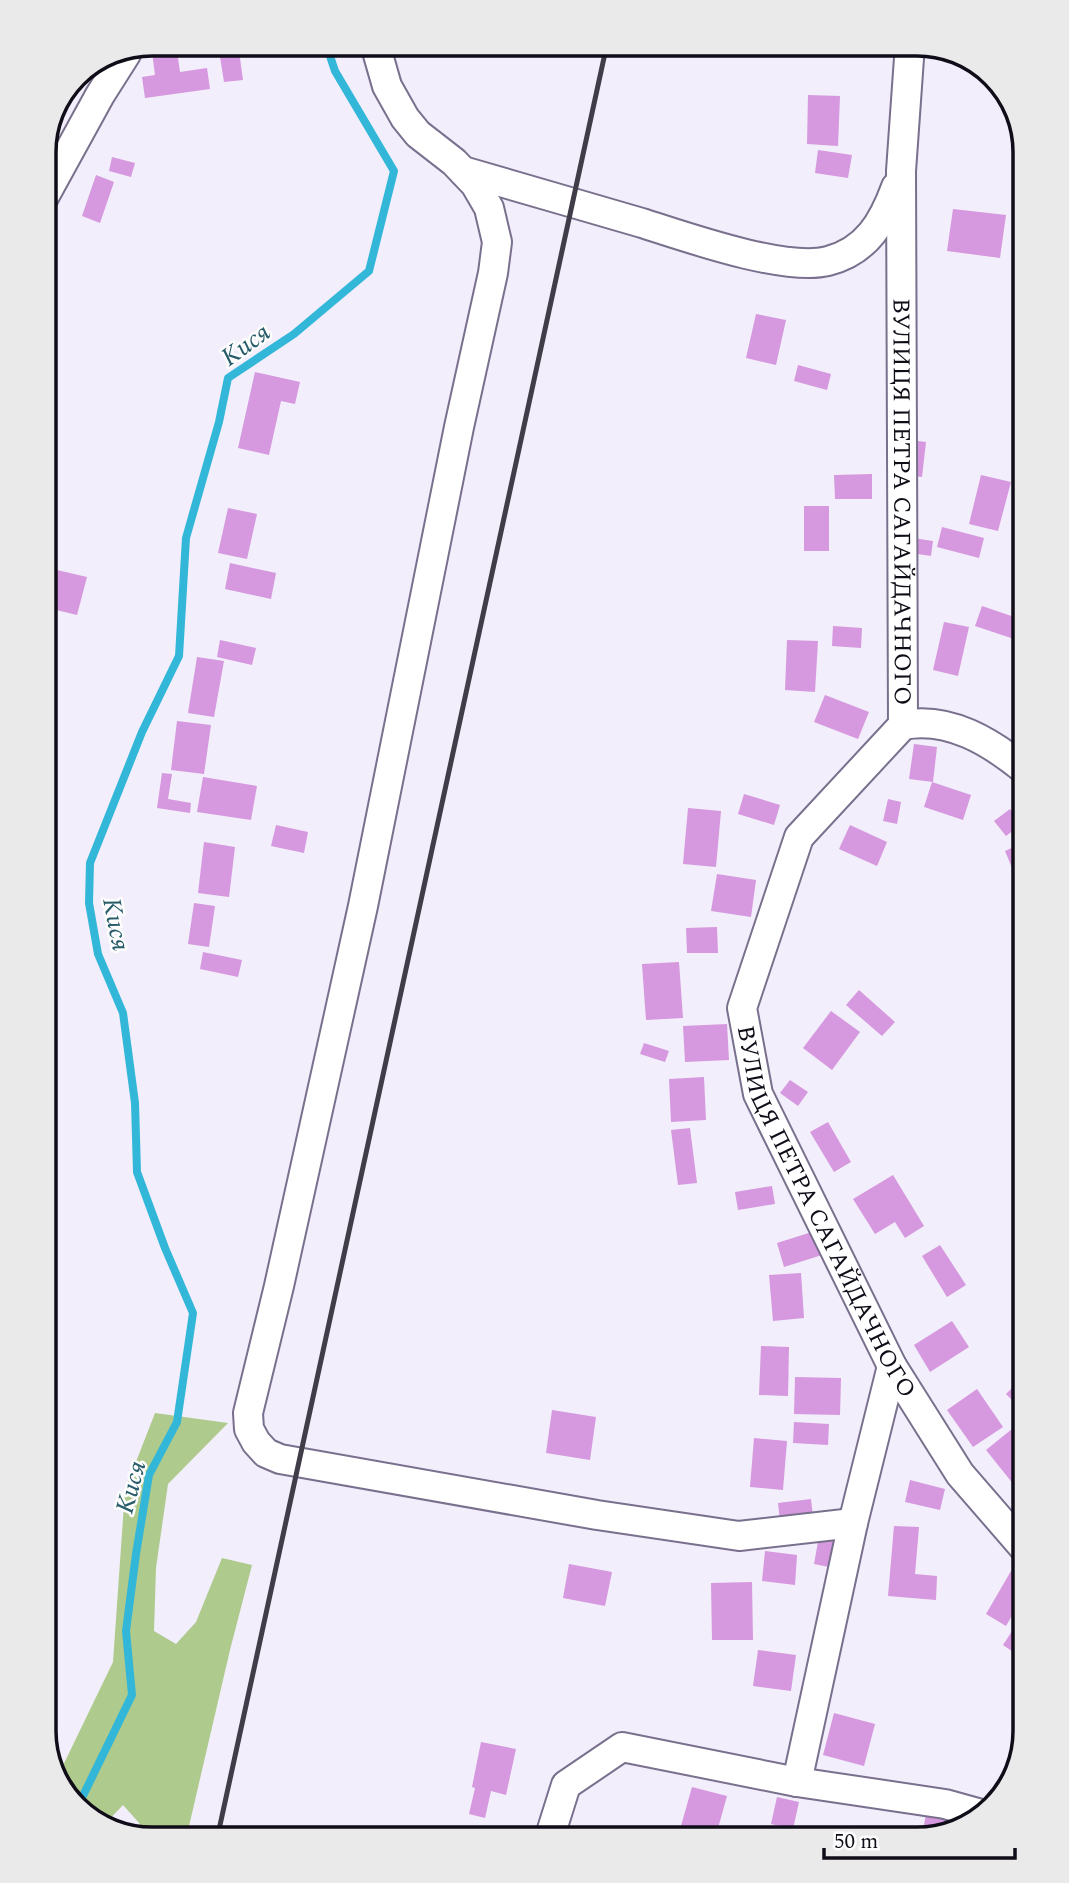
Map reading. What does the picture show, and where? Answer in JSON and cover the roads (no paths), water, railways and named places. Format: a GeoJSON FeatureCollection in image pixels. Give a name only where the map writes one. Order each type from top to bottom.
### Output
{"type":"FeatureCollection","features":[{"type":"Feature","properties":{"kind":"street"},"geometry":{"type":"LineString","coordinates":[[378,56],[387,86],[405,118],[418,134],[475,184],[493,219],[497,242],[493,273],[459,427],[363,906],[250,1405],[249,1429],[260,1447],[280,1459],[634,1521],[739,1536],[853,1523]]}},
{"type":"Feature","properties":{"kind":"street","name":"ВУЛИЦЯ ПЕТРА САГАЙДАЧНОГО"},"geometry":{"type":"LineString","coordinates":[[909,56],[901,171],[903,725],[799,837],[743,1008],[758,1094],[892,1366],[960,1474],[1013,1535]]}},
{"type":"Feature","properties":{"kind":"street"},"geometry":{"type":"LineString","coordinates":[[56,175],[100,95],[123,61]]}},
{"type":"Feature","properties":{"kind":"street"},"geometry":{"type":"LineString","coordinates":[[463,171],[680,235],[766,258],[802,264],[838,258],[866,241],[885,215],[901,171]]}},
{"type":"Feature","properties":{"kind":"street"},"geometry":{"type":"LineString","coordinates":[[903,725],[935,722],[964,731],[1013,762]]}},
{"type":"Feature","properties":{"kind":"street"},"geometry":{"type":"LineString","coordinates":[[797,1782],[853,1523],[892,1366]]}},
{"type":"Feature","properties":{"kind":"street"},"geometry":{"type":"LineString","coordinates":[[553,1827],[566,1784],[622,1747],[797,1782],[945,1804],[970,1811]]}},
{"type":"Feature","properties":{"kind":"waterway","name":"Кися"},"geometry":{"type":"LineString","coordinates":[[83,1797],[132,1695],[126,1631],[136,1554],[149,1475],[177,1422],[193,1313],[137,1172],[135,1103],[123,1013],[98,954],[89,903],[90,863],[142,732],[179,656],[186,538],[219,422],[228,378],[294,334],[369,271],[394,171],[335,71],[330,56]]}},
{"type":"Feature","properties":{"kind":"railway"},"geometry":{"type":"LineString","coordinates":[[220,1827],[604,56]]}}]}
